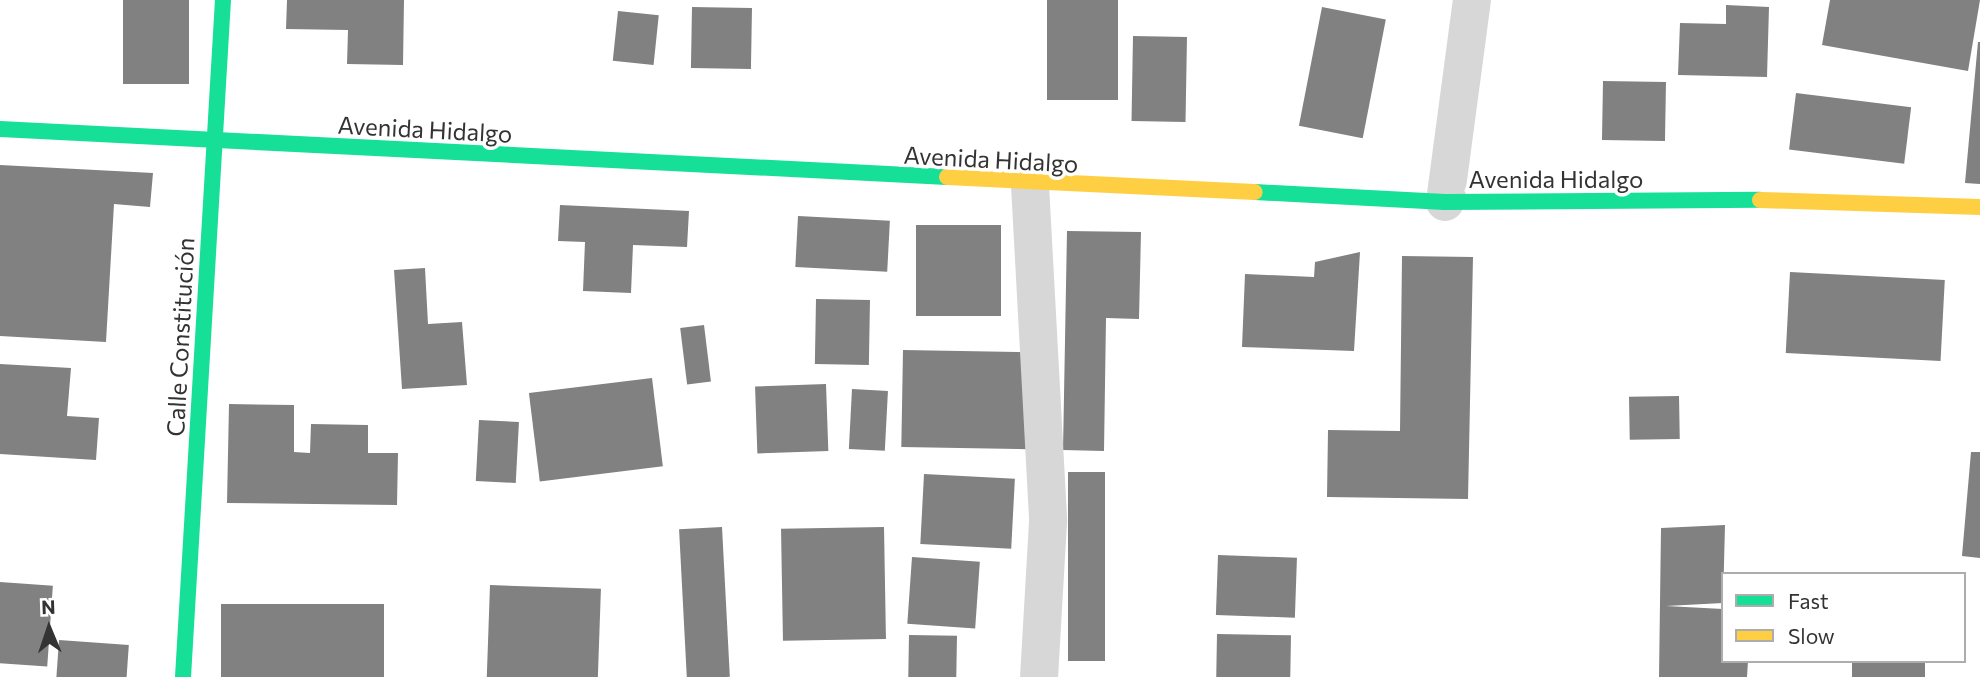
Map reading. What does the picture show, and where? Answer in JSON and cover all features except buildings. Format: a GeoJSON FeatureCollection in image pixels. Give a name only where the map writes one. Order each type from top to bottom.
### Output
{"type":"FeatureCollection","features":[{"type":"Feature","properties":{"kind":"street","name":"Calle Constitución"},"geometry":{"type":"LineString","coordinates":[[183,677],[223,0]]}},
{"type":"Feature","properties":{"kind":"street"},"geometry":{"type":"LineString","coordinates":[[1445,202],[1472,0]]}},
{"type":"Feature","properties":{"kind":"street","name":"Avenida Hidalgo"},"geometry":{"type":"LineString","coordinates":[[0,129],[1030,185],[1445,202],[1786,200],[1980,207]]}},
{"type":"Feature","properties":{"kind":"street"},"geometry":{"type":"LineString","coordinates":[[1030,185],[1048,522],[1039,677]]}},
{"type":"Feature","properties":{"kind":"traffic: fast"},"geometry":{"type":"LineString","coordinates":[[183,677],[223,0]]}},
{"type":"Feature","properties":{"kind":"traffic: fast"},"geometry":{"type":"LineString","coordinates":[[0,129],[947,177]]}},
{"type":"Feature","properties":{"kind":"traffic: fast"},"geometry":{"type":"LineString","coordinates":[[1255,192],[1445,202],[1760,200]]}},
{"type":"Feature","properties":{"kind":"traffic: slow"},"geometry":{"type":"LineString","coordinates":[[947,177],[1255,192]]}},
{"type":"Feature","properties":{"kind":"traffic: slow"},"geometry":{"type":"LineString","coordinates":[[1760,200],[1980,207]]}}]}
